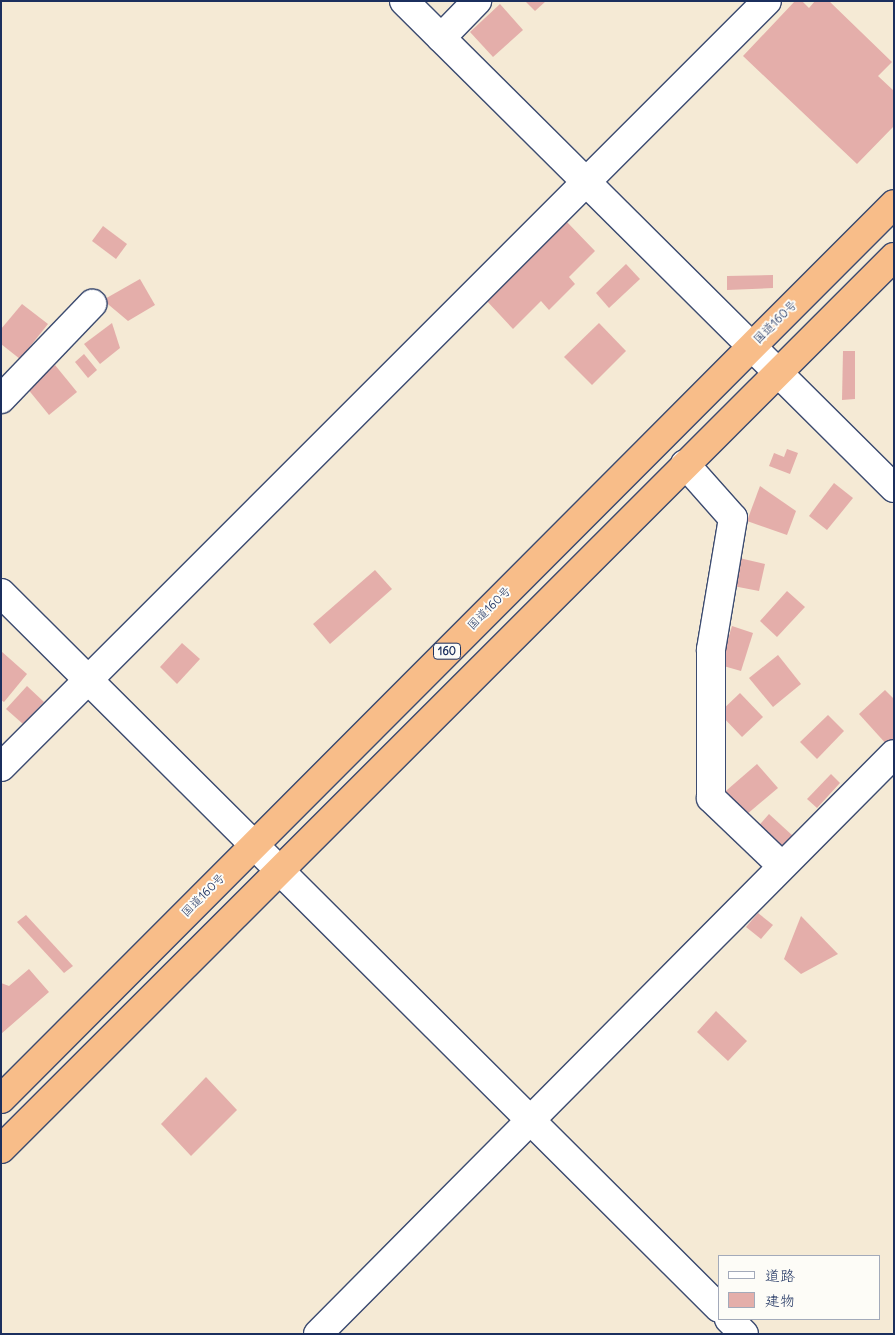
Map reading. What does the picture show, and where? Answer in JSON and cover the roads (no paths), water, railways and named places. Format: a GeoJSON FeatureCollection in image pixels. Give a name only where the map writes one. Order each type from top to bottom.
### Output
{"type":"FeatureCollection","features":[{"type":"Feature","properties":{"kind":"highway","name":"国道160号"},"geometry":{"type":"LineString","coordinates":[[1,1099],[254,843],[894,204]]}},
{"type":"Feature","properties":{"kind":"highway"},"geometry":{"type":"LineString","coordinates":[[1,1149],[894,257]]}},
{"type":"Feature","properties":{"kind":"street"},"geometry":{"type":"LineString","coordinates":[[404,1],[894,488]]}},
{"type":"Feature","properties":{"kind":"street"},"geometry":{"type":"LineString","coordinates":[[441,38],[477,1]]}},
{"type":"Feature","properties":{"kind":"street"},"geometry":{"type":"LineString","coordinates":[[1,767],[767,1]]}},
{"type":"Feature","properties":{"kind":"street"},"geometry":{"type":"LineString","coordinates":[[1,399],[92,304]]}},
{"type":"Feature","properties":{"kind":"street"},"geometry":{"type":"LineString","coordinates":[[685,464],[733,518],[711,650],[711,798],[782,866]]}},
{"type":"Feature","properties":{"kind":"street"},"geometry":{"type":"LineString","coordinates":[[1,593],[533,1120],[718,1307]]}},
{"type":"Feature","properties":{"kind":"street"},"geometry":{"type":"LineString","coordinates":[[318,1334],[533,1120],[894,754]]}},
{"type":"Feature","properties":{"kind":"street"},"geometry":{"type":"LineString","coordinates":[[730,1320],[744,1334]]}}]}
